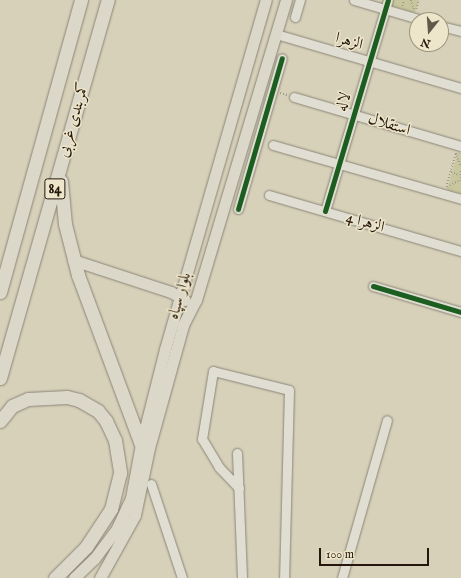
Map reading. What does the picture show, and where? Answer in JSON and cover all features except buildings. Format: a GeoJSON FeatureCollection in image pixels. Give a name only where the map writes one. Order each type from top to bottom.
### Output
{"type":"FeatureCollection","features":[{"type":"Feature","properties":{"kind":"highway","name":"کمربندی غربی"},"geometry":{"type":"LineString","coordinates":[[0,292],[82,0]]}},
{"type":"Feature","properties":{"kind":"highway","name":"کمربندی غربی"},"geometry":{"type":"LineString","coordinates":[[0,378],[108,0]]}},
{"type":"Feature","properties":{"kind":"highway"},"geometry":{"type":"LineString","coordinates":[[60,171],[64,224],[73,260],[87,304],[142,453]]}},
{"type":"Feature","properties":{"kind":"highway"},"geometry":{"type":"LineString","coordinates":[[0,421],[20,402],[38,396],[67,397],[79,400],[98,411],[106,421],[115,440],[120,473],[110,509],[86,547],[55,578]]}},
{"type":"Feature","properties":{"kind":"main road","name":"بلوار سپاه"},"geometry":{"type":"LineString","coordinates":[[74,578],[102,548],[126,511],[142,453],[180,297],[266,0]]}},
{"type":"Feature","properties":{"kind":"main road","name":"بلوار سپاه"},"geometry":{"type":"LineString","coordinates":[[100,578],[135,515],[142,453],[183,325],[195,304],[286,0]]}},
{"type":"Feature","properties":{"kind":"main road"},"geometry":{"type":"LineString","coordinates":[[73,260],[180,297],[195,304]]}},
{"type":"Feature","properties":{"kind":"street"},"geometry":{"type":"LineString","coordinates":[[295,16],[300,0]]}},
{"type":"Feature","properties":{"kind":"street"},"geometry":{"type":"LineString","coordinates":[[354,0],[409,16]]}},
{"type":"Feature","properties":{"kind":"street","name":"لاله"},"geometry":{"type":"LineString","coordinates":[[325,211],[388,0]]}},
{"type":"Feature","properties":{"kind":"street"},"geometry":{"type":"LineString","coordinates":[[449,28],[461,31]]}},
{"type":"Feature","properties":{"kind":"street","name":"الزهرا"},"geometry":{"type":"LineString","coordinates":[[276,34],[461,88]]}},
{"type":"Feature","properties":{"kind":"street"},"geometry":{"type":"LineString","coordinates":[[238,209],[282,58]]}},
{"type":"Feature","properties":{"kind":"street","name":"استقلال"},"geometry":{"type":"LineString","coordinates":[[294,97],[353,114],[457,148]]}},
{"type":"Feature","properties":{"kind":"street"},"geometry":{"type":"LineString","coordinates":[[253,114],[265,118]]}},
{"type":"Feature","properties":{"kind":"street"},"geometry":{"type":"LineString","coordinates":[[273,145],[340,163],[461,200]]}},
{"type":"Feature","properties":{"kind":"street","name":"الزهرا 4"},"geometry":{"type":"LineString","coordinates":[[269,196],[461,251]]}},
{"type":"Feature","properties":{"kind":"street"},"geometry":{"type":"LineString","coordinates":[[373,286],[461,312]]}},
{"type":"Feature","properties":{"kind":"street"},"geometry":{"type":"LineString","coordinates":[[239,488],[219,467],[202,439],[213,371],[289,390],[284,578]]}},
{"type":"Feature","properties":{"kind":"street"},"geometry":{"type":"LineString","coordinates":[[342,578],[387,420]]}},
{"type":"Feature","properties":{"kind":"street"},"geometry":{"type":"LineString","coordinates":[[232,578],[242,578],[237,453]]}},
{"type":"Feature","properties":{"kind":"street"},"geometry":{"type":"LineString","coordinates":[[151,484],[182,578]]}},
{"type":"Feature","properties":{"kind":"path"},"geometry":{"type":"LineString","coordinates":[[401,8],[404,0]]}},
{"type":"Feature","properties":{"kind":"path"},"geometry":{"type":"LineString","coordinates":[[411,0],[415,12]]}},
{"type":"Feature","properties":{"kind":"path"},"geometry":{"type":"LineString","coordinates":[[457,148],[461,167]]}},
{"type":"Feature","properties":{"kind":"path"},"geometry":{"type":"LineString","coordinates":[[457,148],[446,188],[460,180],[459,175],[461,171]]}},
{"type":"Feature","properties":{"kind":"path"},"geometry":{"type":"LineString","coordinates":[[451,172],[459,175]]}},
{"type":"Feature","properties":{"kind":"shaded area"},"geometry":{"type":"Polygon","coordinates":[[[390,0],[419,0],[415,12],[388,5],[390,0]]]}},
{"type":"Feature","properties":{"kind":"shaded area"},"geometry":{"type":"Polygon","coordinates":[[[458,152],[461,153],[461,194],[447,190],[458,152]]]}},
{"type":"Feature","properties":{"kind":"cycle path"},"geometry":{"type":"LineString","coordinates":[[325,211],[388,0]]}},
{"type":"Feature","properties":{"kind":"cycle path"},"geometry":{"type":"LineString","coordinates":[[238,209],[282,58]]}},
{"type":"Feature","properties":{"kind":"cycle path"},"geometry":{"type":"LineString","coordinates":[[373,286],[461,312]]}}]}
